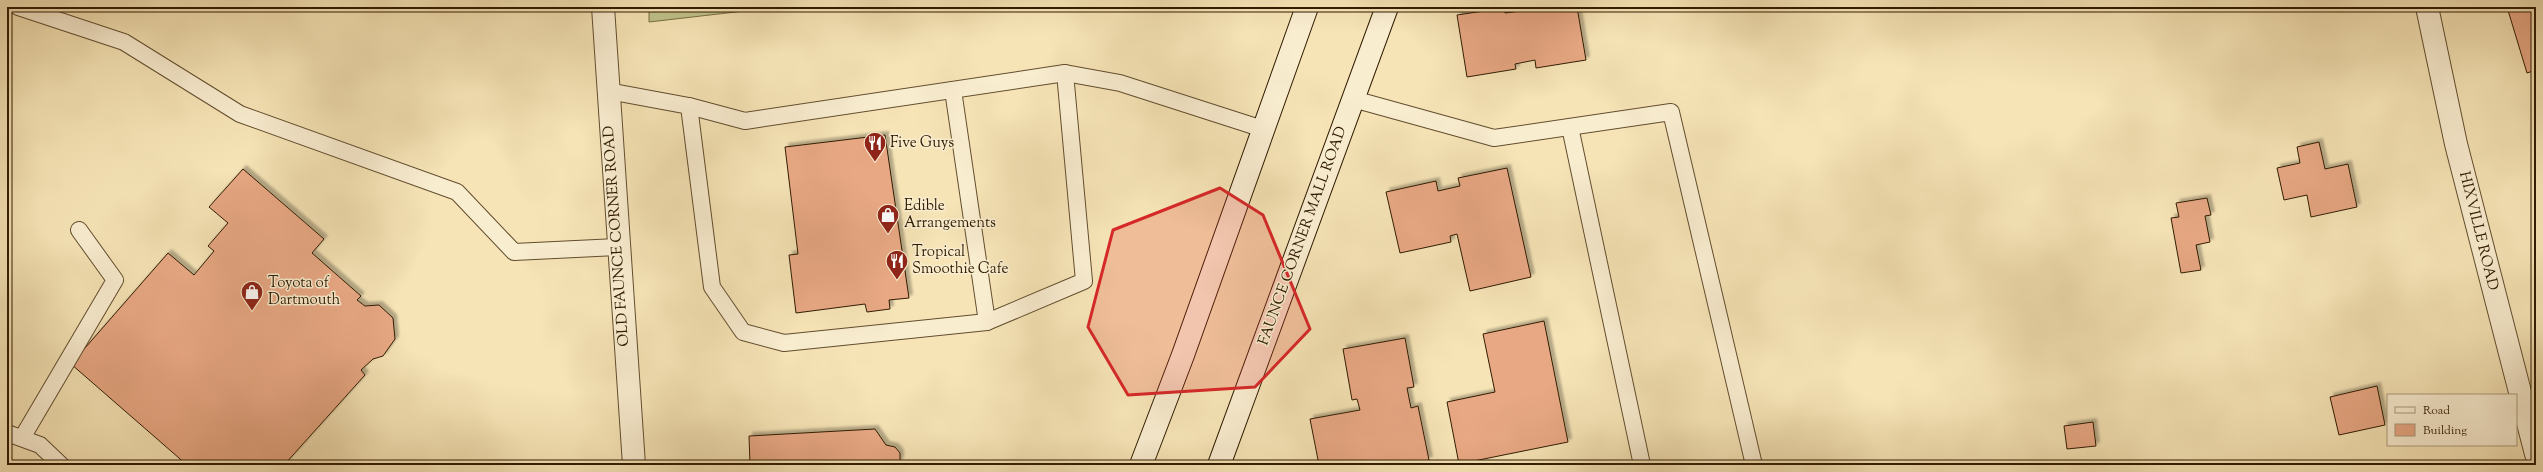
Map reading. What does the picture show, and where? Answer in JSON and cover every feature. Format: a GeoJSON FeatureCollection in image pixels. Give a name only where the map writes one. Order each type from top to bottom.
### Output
{"type":"FeatureCollection","features":[{"type":"Feature","properties":{"kind":"main road","name":"OLD FAUNCE CORNER ROAD"},"geometry":{"type":"LineString","coordinates":[[603,7],[617,247],[634,465]]}},
{"type":"Feature","properties":{"kind":"main road"},"geometry":{"type":"LineString","coordinates":[[1141,465],[1181,362],[1307,7]]}},
{"type":"Feature","properties":{"kind":"main road","name":"FAUNCE CORNER MALL ROAD"},"geometry":{"type":"LineString","coordinates":[[1219,465],[1387,7]]}},
{"type":"Feature","properties":{"kind":"main road","name":"HIXVILLE ROAD"},"geometry":{"type":"LineString","coordinates":[[2426,7],[2456,144],[2536,454]]}},
{"type":"Feature","properties":{"kind":"lane"},"geometry":{"type":"LineString","coordinates":[[18,7],[124,42],[240,114],[457,192],[514,252],[617,247]]}},
{"type":"Feature","properties":{"kind":"lane"},"geometry":{"type":"LineString","coordinates":[[689,106],[712,287],[743,332],[784,343],[987,322],[1084,281],[1065,73]]}},
{"type":"Feature","properties":{"kind":"lane"},"geometry":{"type":"LineString","coordinates":[[608,91],[689,106],[745,121],[1065,73],[1120,83],[1263,129]]}},
{"type":"Feature","properties":{"kind":"lane"},"geometry":{"type":"LineString","coordinates":[[953,90],[987,322]]}},
{"type":"Feature","properties":{"kind":"lane"},"geometry":{"type":"LineString","coordinates":[[1353,99],[1494,138],[1671,112],[1754,465]]}},
{"type":"Feature","properties":{"kind":"lane"},"geometry":{"type":"LineString","coordinates":[[1570,127],[1642,465]]}},
{"type":"Feature","properties":{"kind":"lane"},"geometry":{"type":"LineString","coordinates":[[61,465],[40,445],[14,436],[115,280],[79,230]]}},
{"type":"Feature","properties":{"kind":"highlighted area"},"geometry":{"type":"Polygon","coordinates":[[[1220,188],[1263,215],[1310,329],[1255,387],[1128,395],[1088,327],[1113,230],[1220,188]]]}},
{"type":"Feature","properties":{"kind":"green space"},"geometry":{"type":"Polygon","coordinates":[[[649,7],[779,7],[649,22],[649,7]]]}},
{"type":"Feature","properties":{"kind":"building"},"geometry":{"type":"Polygon","coordinates":[[[1529,7],[1577,7],[1586,60],[1536,68],[1535,60],[1515,64],[1516,69],[1467,77],[1457,15],[1504,8],[1505,13],[1529,10],[1529,7]]]}},
{"type":"Feature","properties":{"kind":"building"},"geometry":{"type":"Polygon","coordinates":[[[2507,7],[2536,7],[2536,70],[2527,73],[2507,7]]]}},
{"type":"Feature","properties":{"kind":"building"},"geometry":{"type":"Polygon","coordinates":[[[885,135],[909,298],[889,300],[890,309],[867,312],[865,304],[796,313],[789,255],[798,254],[785,147],[885,135]]]}},
{"type":"Feature","properties":{"kind":"building"},"geometry":{"type":"Polygon","coordinates":[[[2319,142],[2325,169],[2348,164],[2357,207],[2311,217],[2307,195],[2284,200],[2277,168],[2300,163],[2297,147],[2319,142]]]}},
{"type":"Feature","properties":{"kind":"building"},"geometry":{"type":"Polygon","coordinates":[[[1507,168],[1531,277],[1470,291],[1457,234],[1450,236],[1451,242],[1400,253],[1386,192],[1436,181],[1438,191],[1460,186],[1458,178],[1507,168]]]}},
{"type":"Feature","properties":{"kind":"building","name":"Toyota of Dartmouth"},"geometry":{"type":"Polygon","coordinates":[[[243,169],[324,239],[312,253],[361,296],[357,300],[365,306],[379,305],[393,318],[395,339],[383,356],[373,359],[361,370],[365,375],[284,465],[225,465],[220,462],[218,465],[187,465],[71,364],[168,253],[194,275],[214,251],[208,246],[228,223],[209,207],[243,169]]]}},
{"type":"Feature","properties":{"kind":"building"},"geometry":{"type":"Polygon","coordinates":[[[2207,198],[2211,215],[2205,216],[2210,242],[2196,245],[2201,270],[2181,273],[2171,218],[2179,217],[2176,203],[2207,198]]]}},
{"type":"Feature","properties":{"kind":"building"},"geometry":{"type":"Polygon","coordinates":[[[1544,321],[1568,442],[1459,464],[1447,402],[1495,392],[1483,334],[1544,321]]]}},
{"type":"Feature","properties":{"kind":"building"},"geometry":{"type":"Polygon","coordinates":[[[1405,338],[1414,387],[1407,388],[1411,408],[1418,406],[1429,460],[1401,465],[1319,465],[1310,419],[1360,410],[1357,399],[1352,400],[1343,349],[1405,338]]]}},
{"type":"Feature","properties":{"kind":"building"},"geometry":{"type":"Polygon","coordinates":[[[2377,386],[2385,425],[2339,435],[2330,397],[2377,386]]]}},
{"type":"Feature","properties":{"kind":"building"},"geometry":{"type":"Polygon","coordinates":[[[2093,422],[2096,446],[2067,449],[2064,426],[2093,422]]]}},
{"type":"Feature","properties":{"kind":"building"},"geometry":{"type":"Polygon","coordinates":[[[875,429],[886,445],[895,447],[900,453],[900,460],[897,465],[750,465],[749,436],[875,429]]]}},
{"type":"Feature","properties":{"kind":"place","name":"Five Guys"},"geometry":{"type":"Point","coordinates":[875,162]}},
{"type":"Feature","properties":{"kind":"place","name":"Edible Arrangements"},"geometry":{"type":"Point","coordinates":[888,234]}},
{"type":"Feature","properties":{"kind":"place","name":"Tropical Smoothie Cafe"},"geometry":{"type":"Point","coordinates":[897,280]}},
{"type":"Feature","properties":{"kind":"place","name":"Toyota of Dartmouth"},"geometry":{"type":"Point","coordinates":[252,312]}}]}
